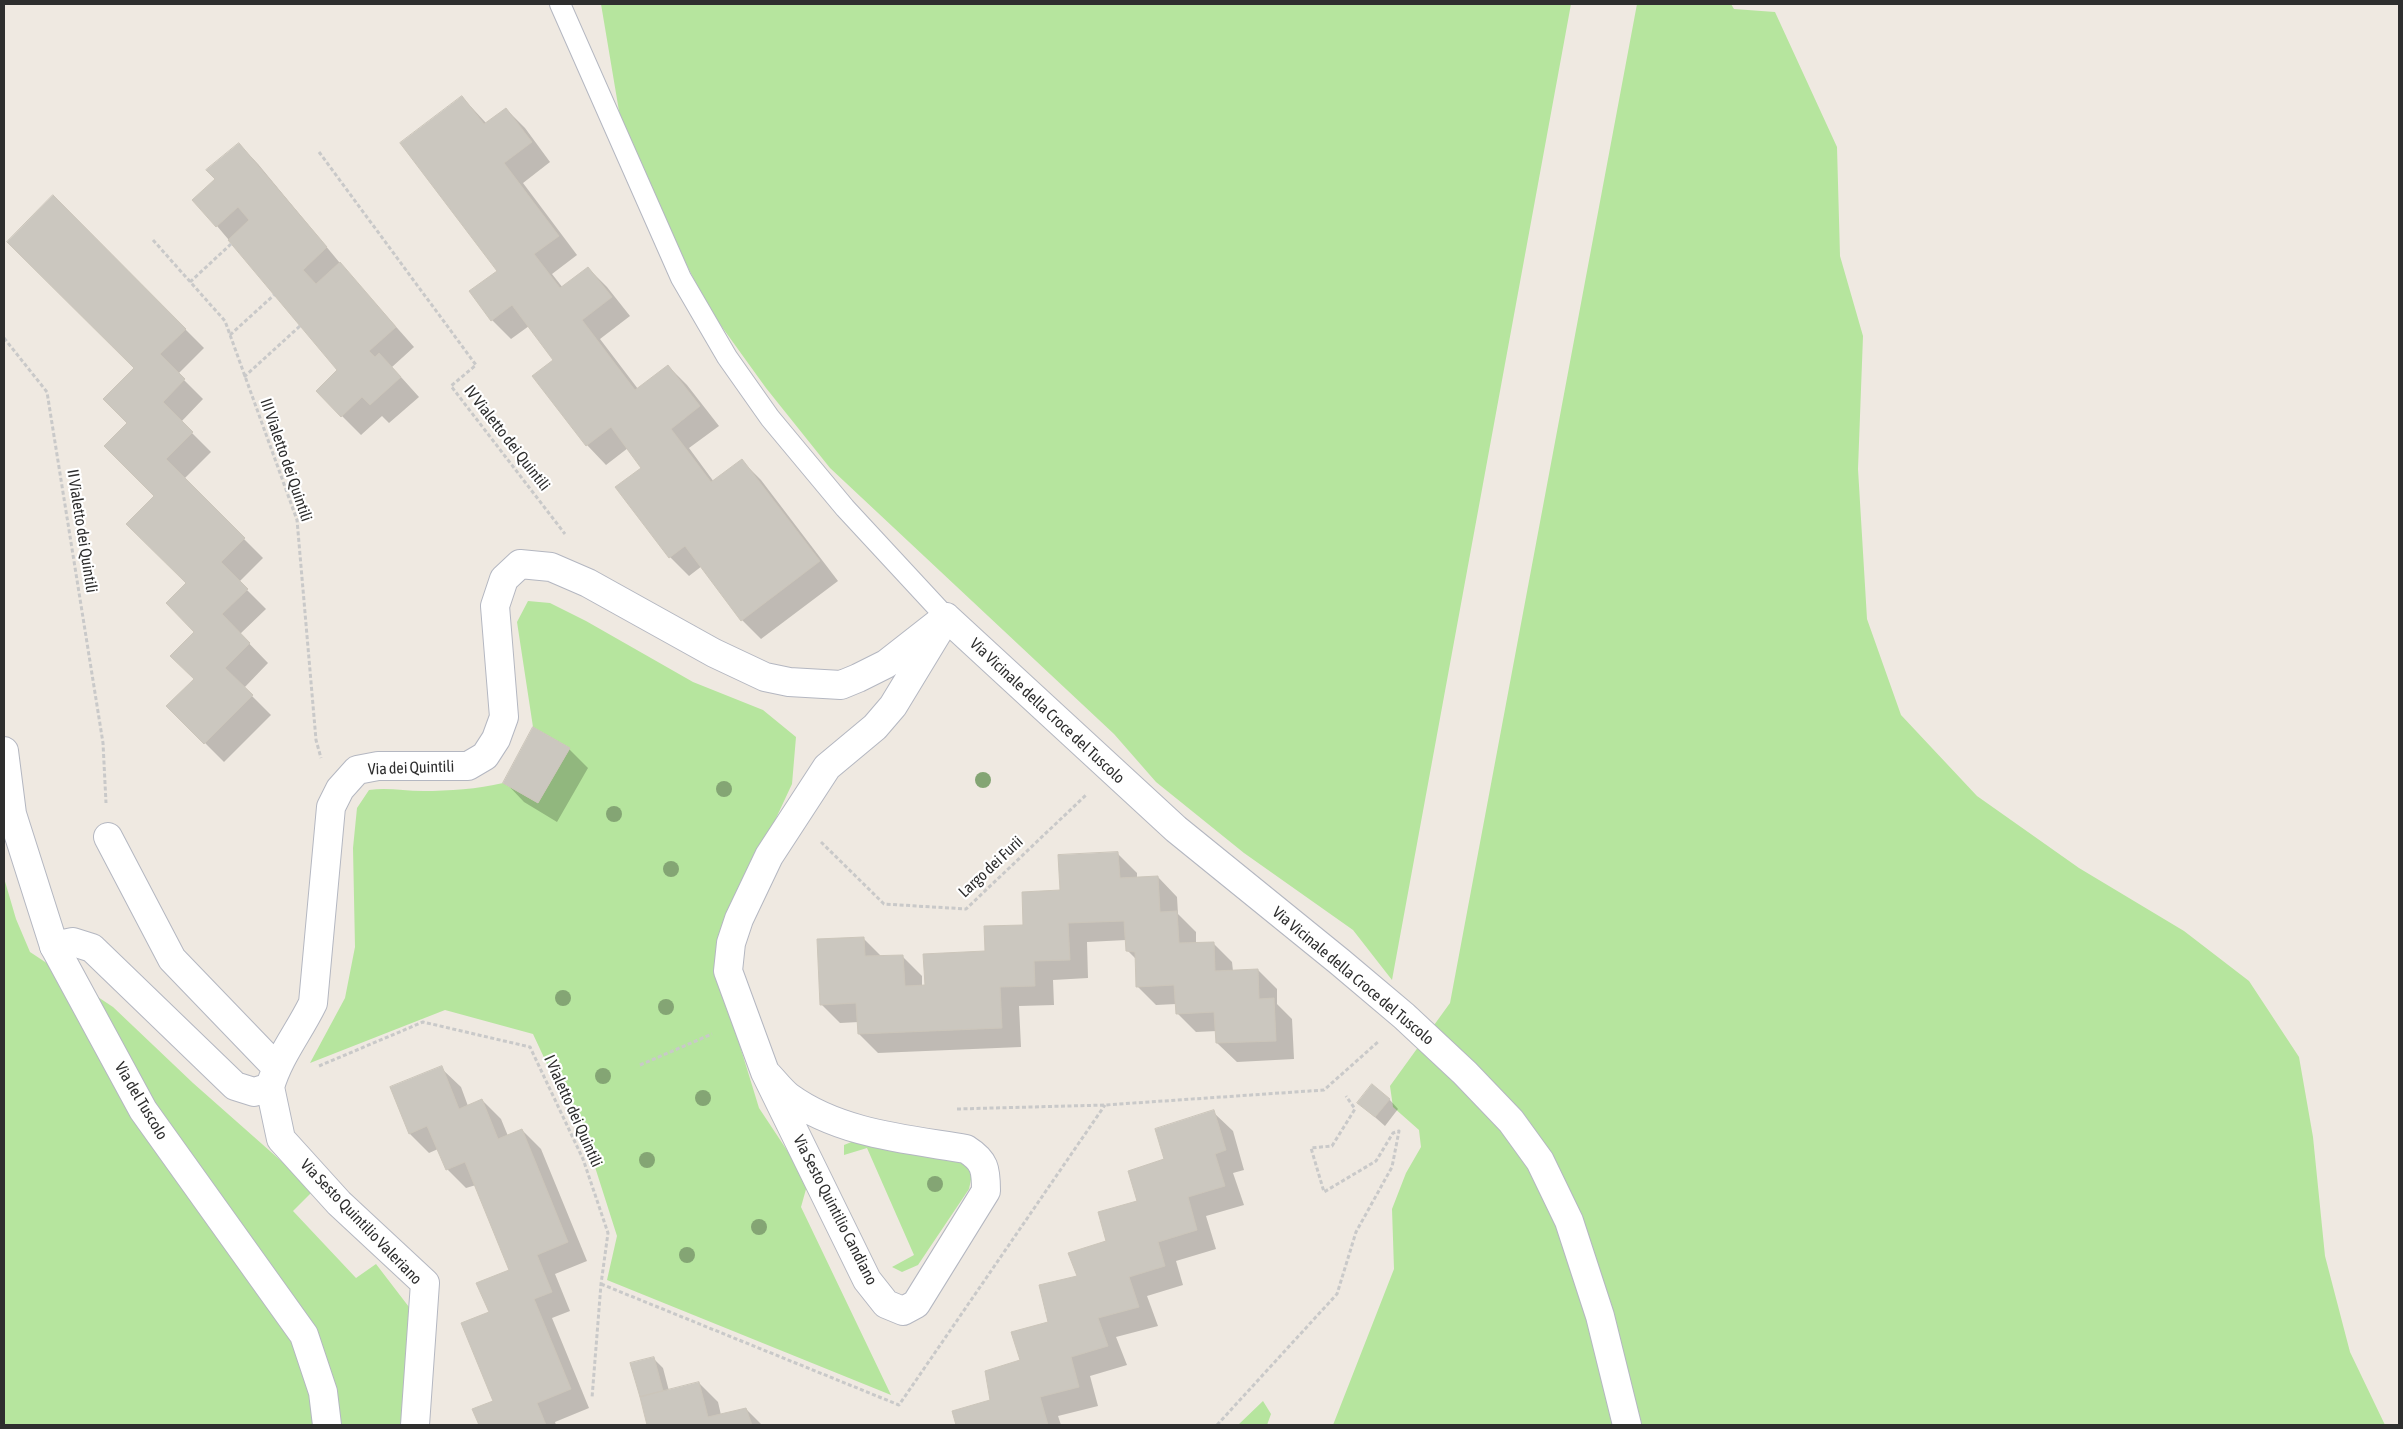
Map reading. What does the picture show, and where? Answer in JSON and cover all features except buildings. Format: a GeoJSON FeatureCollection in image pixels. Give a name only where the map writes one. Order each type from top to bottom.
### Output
{"type":"FeatureCollection","features":[{"type":"Feature","properties":{"kind":"street","name":"Via dei Quintili"},"geometry":{"type":"LineString","coordinates":[[273,1077],[304,1023],[313,1002],[331,807],[340,789],[357,770],[378,766],[468,766],[485,756],[496,739],[504,717],[495,606],[504,580],[520,564],[551,567],[588,583],[714,653],[764,676],[789,682],[841,685],[858,678],[886,664],[946,617]]}},
{"type":"Feature","properties":{"kind":"street","name":"Via Sesto Quintilio Candiano"},"geometry":{"type":"LineString","coordinates":[[765,1072],[788,1096],[810,1110],[856,1129],[966,1149],[978,1157],[986,1171],[986,1191],[916,1304],[903,1311],[886,1304],[867,1280],[765,1072],[728,971],[731,943],[740,919],[769,856],[794,815],[827,767],[874,727],[894,706],[924,658],[946,617]]}},
{"type":"Feature","properties":{"kind":"street","name":"Via Vicinale della Croce del Tuscolo"},"geometry":{"type":"LineString","coordinates":[[946,617],[1176,829],[1404,1016],[1498,1106],[1544,1168],[1563,1204],[1600,1316],[1627,1425]]}},
{"type":"Feature","properties":{"kind":"street","name":"Via del Tuscolo"},"geometry":{"type":"LineString","coordinates":[[4,751],[12,814],[54,946],[143,1110],[304,1334],[323,1392],[327,1425]]}},
{"type":"Feature","properties":{"kind":"street"},"geometry":{"type":"LineString","coordinates":[[54,946],[73,942],[92,948],[235,1086],[254,1092],[273,1077],[172,959],[108,837]]}},
{"type":"Feature","properties":{"kind":"street","name":"Via Sesto Quintilio Valeriano"},"geometry":{"type":"LineString","coordinates":[[273,1077],[281,1139],[339,1203],[424,1282],[415,1425]]}},
{"type":"Feature","properties":{"kind":"lane"},"geometry":{"type":"LineString","coordinates":[[560,4],[660,235],[681,278],[718,342],[770,418],[844,508],[946,617]]}},
{"type":"Feature","properties":{"kind":"path","name":"IV Vialetto dei Quintili"},"geometry":{"type":"LineString","coordinates":[[319,152],[476,365],[451,386],[570,540]]}},
{"type":"Feature","properties":{"kind":"path","name":"III Vialetto dei Quintili"},"geometry":{"type":"LineString","coordinates":[[153,240],[225,321],[297,520],[316,740],[331,807]]}},
{"type":"Feature","properties":{"kind":"path"},"geometry":{"type":"LineString","coordinates":[[190,282],[231,244]]}},
{"type":"Feature","properties":{"kind":"path"},"geometry":{"type":"LineString","coordinates":[[230,335],[274,295]]}},
{"type":"Feature","properties":{"kind":"path"},"geometry":{"type":"LineString","coordinates":[[244,377],[300,326]]}},
{"type":"Feature","properties":{"kind":"path","name":"II Vialetto dei Quintili"},"geometry":{"type":"LineString","coordinates":[[4,338],[47,392],[103,742],[108,837]]}},
{"type":"Feature","properties":{"kind":"path","name":"Largo dei Furii"},"geometry":{"type":"LineString","coordinates":[[794,815],[884,904],[966,909],[1091,790]]}},
{"type":"Feature","properties":{"kind":"path"},"geometry":{"type":"LineString","coordinates":[[954,1110],[1105,1105],[1324,1090],[1394,1028],[1404,1016]]}},
{"type":"Feature","properties":{"kind":"path","name":"I Vialetto dei Quintili"},"geometry":{"type":"LineString","coordinates":[[273,1077],[423,1022],[530,1047],[584,1159],[608,1233],[600,1284],[592,1398]]}},
{"type":"Feature","properties":{"kind":"path"},"geometry":{"type":"LineString","coordinates":[[640,1065],[721,1030]]}},
{"type":"Feature","properties":{"kind":"path"},"geometry":{"type":"LineString","coordinates":[[1217,1425],[1337,1294],[1356,1232],[1392,1168],[1399,1131],[1393,1134],[1376,1161],[1324,1192],[1310,1148],[1332,1146],[1355,1109],[1346,1096]]}},
{"type":"Feature","properties":{"kind":"path"},"geometry":{"type":"LineString","coordinates":[[600,1284],[899,1405],[1105,1105]]}},
{"type":"Feature","properties":{"kind":"green space"},"geometry":{"type":"Polygon","coordinates":[[[601,4],[1571,4],[1392,980],[1353,930],[1244,853],[1156,782],[1114,734],[830,468],[766,388],[709,309],[667,226],[620,117],[601,4]]]}},
{"type":"Feature","properties":{"kind":"green space"},"geometry":{"type":"Polygon","coordinates":[[[1637,4],[1731,4],[1734,9],[1775,12],[1837,147],[1840,256],[1863,336],[1858,469],[1867,619],[1901,715],[1977,796],[2079,868],[2184,931],[2249,981],[2299,1057],[2313,1137],[2325,1256],[2350,1352],[2385,1425],[1333,1425],[1394,1269],[1392,1209],[1406,1173],[1421,1147],[1419,1130],[1393,1107],[1390,1086],[1450,1003],[1637,4]]]}},
{"type":"Feature","properties":{"kind":"green space"},"geometry":{"type":"Polygon","coordinates":[[[528,601],[550,603],[586,621],[693,682],[763,710],[796,737],[792,784],[771,829],[717,971],[759,1108],[808,1182],[801,1207],[891,1395],[607,1280],[617,1236],[595,1167],[533,1034],[445,1010],[310,1063],[345,998],[355,947],[353,848],[357,808],[369,790],[443,791],[503,783],[538,803],[570,748],[533,727],[517,622],[528,601]]]}},
{"type":"Feature","properties":{"kind":"green space"},"geometry":{"type":"Polygon","coordinates":[[[4,878],[16,919],[30,952],[113,1007],[193,1083],[314,1190],[293,1211],[356,1278],[376,1264],[422,1324],[413,1373],[402,1402],[401,1425],[4,1425],[4,878]]]}},
{"type":"Feature","properties":{"kind":"green space"},"geometry":{"type":"Polygon","coordinates":[[[854,1141],[957,1158],[967,1165],[972,1175],[969,1189],[918,1265],[902,1272],[892,1267],[914,1255],[867,1148],[844,1155],[844,1145],[854,1141]]]}},
{"type":"Feature","properties":{"kind":"green space"},"geometry":{"type":"Polygon","coordinates":[[[1263,1401],[1271,1414],[1267,1425],[1238,1425],[1263,1401]]]}}]}
